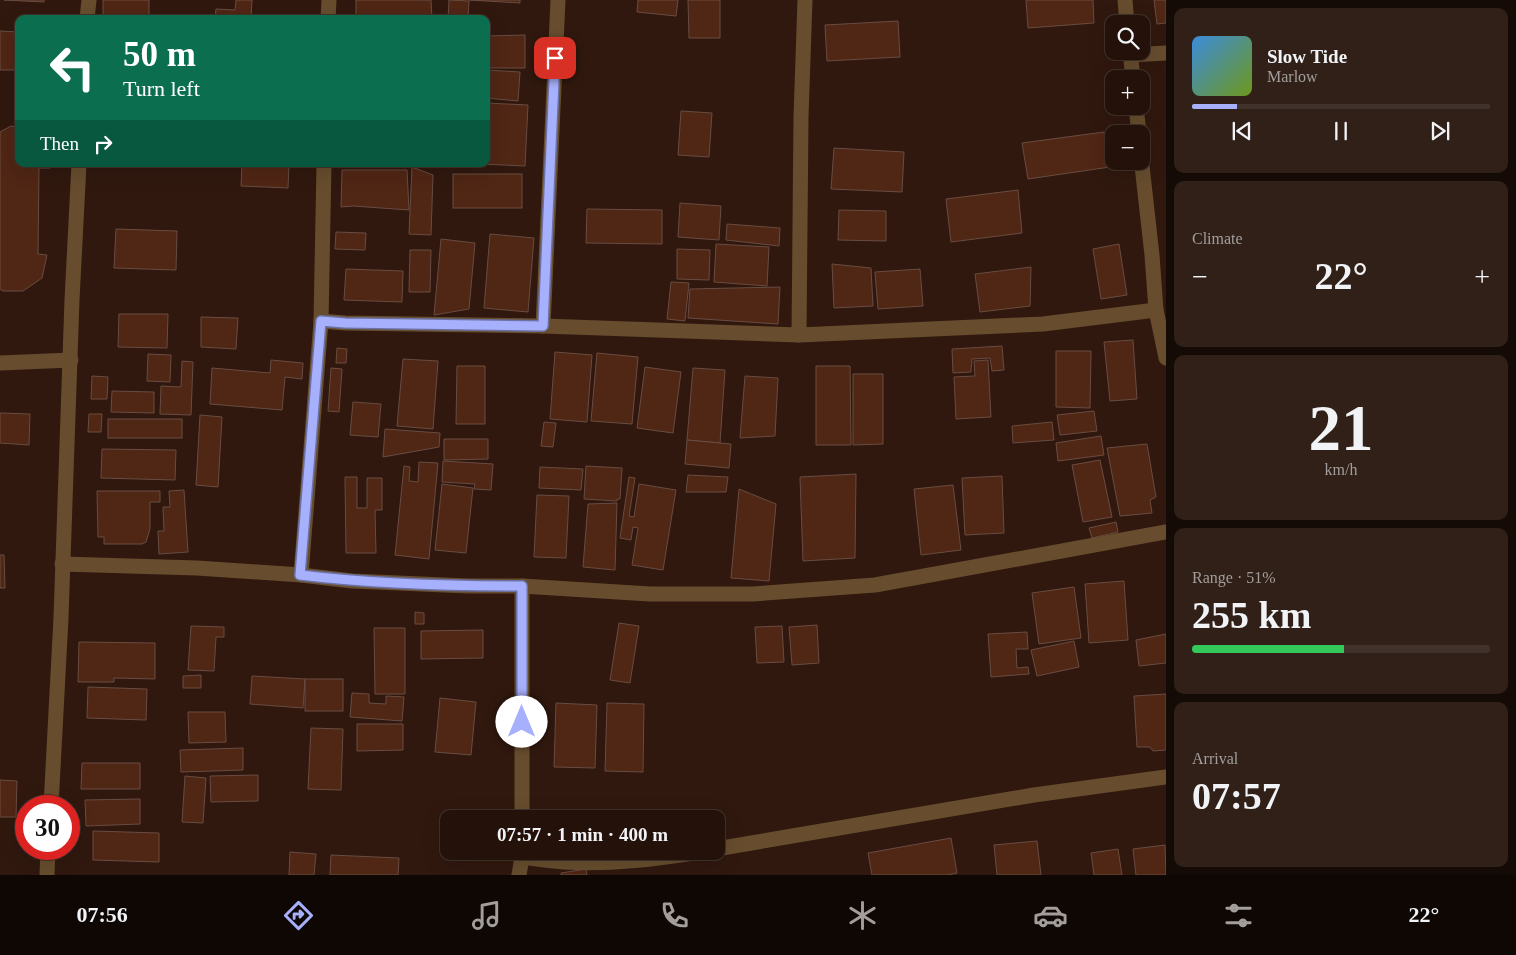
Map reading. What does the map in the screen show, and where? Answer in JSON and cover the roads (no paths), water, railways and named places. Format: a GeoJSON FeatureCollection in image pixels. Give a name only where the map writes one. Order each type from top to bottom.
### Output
{"type":"FeatureCollection","features":[{"type":"Feature","properties":{"kind":"street"},"geometry":{"type":"LineString","coordinates":[[87,15],[88,0]]}},
{"type":"Feature","properties":{"kind":"street"},"geometry":{"type":"LineString","coordinates":[[328,15],[329,0]]}},
{"type":"Feature","properties":{"kind":"street"},"geometry":{"type":"LineString","coordinates":[[543,326],[558,0]]}},
{"type":"Feature","properties":{"kind":"street"},"geometry":{"type":"LineString","coordinates":[[799,335],[800,117],[805,0]]}},
{"type":"Feature","properties":{"kind":"street"},"geometry":{"type":"LineString","coordinates":[[1124,0],[1126,15]]}},
{"type":"Feature","properties":{"kind":"street"},"geometry":{"type":"LineString","coordinates":[[1150,53],[1166,53]]}},
{"type":"Feature","properties":{"kind":"street"},"geometry":{"type":"LineString","coordinates":[[52,795],[60,637],[72,300],[79,167]]}},
{"type":"Feature","properties":{"kind":"street"},"geometry":{"type":"LineString","coordinates":[[300,575],[321,321],[324,167]]}},
{"type":"Feature","properties":{"kind":"street"},"geometry":{"type":"LineString","coordinates":[[1142,170],[1156,310],[1166,358]]}},
{"type":"Feature","properties":{"kind":"street"},"geometry":{"type":"LineString","coordinates":[[321,321],[543,326],[799,335],[1043,324],[1156,310]]}},
{"type":"Feature","properties":{"kind":"street"},"geometry":{"type":"LineString","coordinates":[[0,363],[71,360]]}},
{"type":"Feature","properties":{"kind":"street"},"geometry":{"type":"LineString","coordinates":[[62,564],[197,568],[300,575],[352,582],[522,586],[650,594],[744,594],[876,585],[1166,532]]}},
{"type":"Feature","properties":{"kind":"street"},"geometry":{"type":"LineString","coordinates":[[522,586],[522,810]]}},
{"type":"Feature","properties":{"kind":"street"},"geometry":{"type":"LineString","coordinates":[[725,847],[1034,795],[1166,777]]}},
{"type":"Feature","properties":{"kind":"street"},"geometry":{"type":"LineString","coordinates":[[47,875],[48,860]]}},
{"type":"Feature","properties":{"kind":"street"},"geometry":{"type":"LineString","coordinates":[[519,875],[521,860]]}},
{"type":"Feature","properties":{"kind":"street"},"geometry":{"type":"LineString","coordinates":[[554,860],[564,862],[618,862],[642,860]]}}]}
